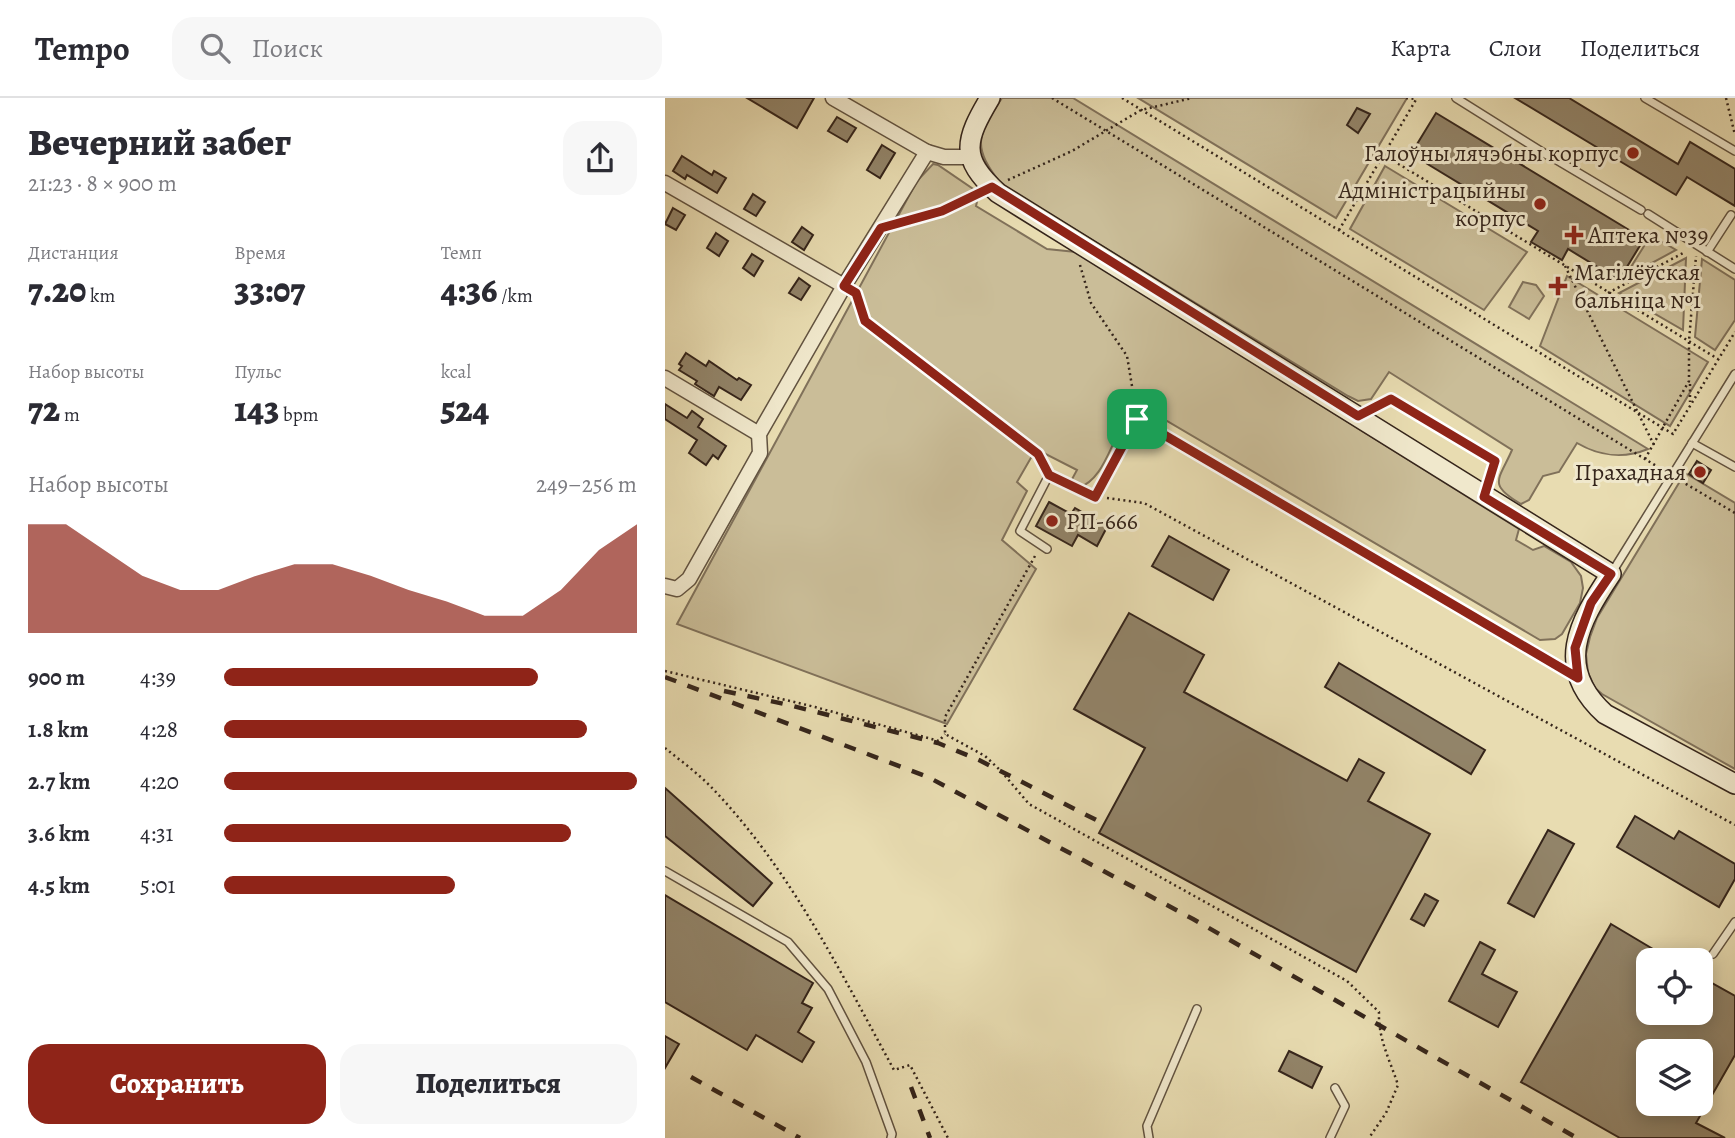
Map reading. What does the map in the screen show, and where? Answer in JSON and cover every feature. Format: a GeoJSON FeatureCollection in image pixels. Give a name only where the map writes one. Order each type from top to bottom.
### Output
{"type":"FeatureCollection","features":[{"type":"Feature","properties":{"kind":"main road"},"geometry":{"type":"LineString","coordinates":[[989,98],[974,125],[969,140],[969,157],[980,176],[992,187],[1611,574],[1591,603],[1575,648],[1578,678],[1589,700],[1605,715],[1735,784]]}},
{"type":"Feature","properties":{"kind":"street"},"geometry":{"type":"LineString","coordinates":[[834,98],[927,152],[944,157],[969,157]]}},
{"type":"Feature","properties":{"kind":"street"},"geometry":{"type":"LineString","coordinates":[[671,587],[689,579],[759,453],[759,434],[844,286],[927,152]]}},
{"type":"Feature","properties":{"kind":"street"},"geometry":{"type":"LineString","coordinates":[[665,183],[844,286]]}},
{"type":"Feature","properties":{"kind":"street"},"geometry":{"type":"LineString","coordinates":[[665,379],[759,434]]}},
{"type":"Feature","properties":{"kind":"lane"},"geometry":{"type":"LineString","coordinates":[[1456,98],[1547,155]]}},
{"type":"Feature","properties":{"kind":"lane"},"geometry":{"type":"LineString","coordinates":[[1644,98],[1735,151]]}},
{"type":"Feature","properties":{"kind":"lane"},"geometry":{"type":"LineString","coordinates":[[1555,159],[1735,269]]}},
{"type":"Feature","properties":{"kind":"lane"},"geometry":{"type":"LineString","coordinates":[[1707,252],[1731,215]]}},
{"type":"Feature","properties":{"kind":"lane"},"geometry":{"type":"LineString","coordinates":[[1611,574],[1735,374]]}},
{"type":"Feature","properties":{"kind":"lane"},"geometry":{"type":"LineString","coordinates":[[1358,416],[1391,399],[1495,461],[1484,497]]}},
{"type":"Feature","properties":{"kind":"lane"},"geometry":{"type":"LineString","coordinates":[[1044,547],[1020,531],[1049,475],[1095,497],[1137,419],[1578,678]]}},
{"type":"Feature","properties":{"kind":"lane"},"geometry":{"type":"LineString","coordinates":[[1692,443],[1735,467]]}},
{"type":"Feature","properties":{"kind":"lane"},"geometry":{"type":"LineString","coordinates":[[665,871],[788,943],[828,989],[866,1062],[892,1133],[891,1138]]}},
{"type":"Feature","properties":{"kind":"lane"},"geometry":{"type":"LineString","coordinates":[[1713,954],[1735,922]]}},
{"type":"Feature","properties":{"kind":"lane"},"geometry":{"type":"LineString","coordinates":[[1149,1138],[1147,1126],[1197,1009]]}},
{"type":"Feature","properties":{"kind":"lane"},"geometry":{"type":"LineString","coordinates":[[1330,1138],[1345,1106],[1335,1088]]}},
{"type":"Feature","properties":{"kind":"path"},"geometry":{"type":"LineString","coordinates":[[1052,98],[1735,513]]}},
{"type":"Feature","properties":{"kind":"path"},"geometry":{"type":"LineString","coordinates":[[1122,98],[1672,434],[1735,332]]}},
{"type":"Feature","properties":{"kind":"path"},"geometry":{"type":"LineString","coordinates":[[881,228],[942,211],[1055,159],[1141,110],[1192,98]]}},
{"type":"Feature","properties":{"kind":"path"},"geometry":{"type":"LineString","coordinates":[[1406,98],[1417,98]]}},
{"type":"Feature","properties":{"kind":"path"},"geometry":{"type":"LineString","coordinates":[[1339,230],[1417,98]]}},
{"type":"Feature","properties":{"kind":"path"},"geometry":{"type":"LineString","coordinates":[[1726,98],[1735,135]]}},
{"type":"Feature","properties":{"kind":"path"},"geometry":{"type":"LineString","coordinates":[[1384,155],[1718,359]]}},
{"type":"Feature","properties":{"kind":"path"},"geometry":{"type":"LineString","coordinates":[[1608,293],[1697,246]]}},
{"type":"Feature","properties":{"kind":"path"},"geometry":{"type":"LineString","coordinates":[[1690,405],[1689,341],[1697,246]]}},
{"type":"Feature","properties":{"kind":"path"},"geometry":{"type":"LineString","coordinates":[[1080,264],[1091,303],[1127,356],[1137,419]]}},
{"type":"Feature","properties":{"kind":"path"},"geometry":{"type":"LineString","coordinates":[[1565,267],[1654,445]]}},
{"type":"Feature","properties":{"kind":"path"},"geometry":{"type":"LineString","coordinates":[[844,286],[856,293],[865,321],[1038,454],[1049,475]]}},
{"type":"Feature","properties":{"kind":"path"},"geometry":{"type":"LineString","coordinates":[[1645,460],[1689,381]]}},
{"type":"Feature","properties":{"kind":"path"},"geometry":{"type":"LineString","coordinates":[[1095,497],[1144,503],[1735,825]]}},
{"type":"Feature","properties":{"kind":"path"},"geometry":{"type":"LineString","coordinates":[[665,671],[815,707],[939,741],[945,734],[945,717],[1044,547]]}},
{"type":"Feature","properties":{"kind":"path"},"geometry":{"type":"LineString","coordinates":[[945,734],[985,756],[1029,804],[1347,981],[1379,1012],[1378,1025],[1383,1046],[1398,1085],[1386,1113],[1369,1138]]}},
{"type":"Feature","properties":{"kind":"path"},"geometry":{"type":"LineString","coordinates":[[665,748],[713,789],[764,848],[811,919],[894,1070],[910,1065],[948,1138]]}},
{"type":"Feature","properties":{"kind":"shaded area"},"geometry":{"type":"Polygon","coordinates":[[[1002,98],[1073,98],[1648,449],[1612,455],[1577,443],[1559,472],[1543,476],[1529,500],[1521,504],[1503,491],[1499,481],[1512,450],[1389,372],[1371,399],[1358,401],[1002,185],[986,161],[981,142],[987,123],[1002,98]]]}},
{"type":"Feature","properties":{"kind":"shaded area"},"geometry":{"type":"Polygon","coordinates":[[[1138,98],[1407,98],[1336,218],[1138,98]]]}},
{"type":"Feature","properties":{"kind":"shaded area"},"geometry":{"type":"Polygon","coordinates":[[[933,164],[979,193],[976,206],[1047,249],[1076,252],[1519,529],[1516,540],[1533,550],[1544,546],[1571,562],[1581,576],[1583,588],[1580,603],[1562,634],[1555,639],[1540,640],[1126,397],[1114,420],[1118,434],[1103,466],[1086,484],[1078,488],[1071,481],[1077,470],[1036,449],[1017,482],[1027,491],[1002,540],[1036,569],[947,724],[677,624],[917,181],[933,164]]]}},
{"type":"Feature","properties":{"kind":"shaded area"},"geometry":{"type":"Polygon","coordinates":[[[1385,166],[1527,252],[1484,310],[1350,229],[1385,166]]]}},
{"type":"Feature","properties":{"kind":"shaded area"},"geometry":{"type":"Polygon","coordinates":[[[1651,235],[1676,250],[1624,278],[1651,235]]]}},
{"type":"Feature","properties":{"kind":"shaded area"},"geometry":{"type":"Polygon","coordinates":[[[1686,258],[1683,330],[1619,293],[1686,258]]]}},
{"type":"Feature","properties":{"kind":"shaded area"},"geometry":{"type":"Polygon","coordinates":[[[1702,259],[1735,280],[1735,320],[1715,350],[1695,337],[1702,259]]]}},
{"type":"Feature","properties":{"kind":"shaded area"},"geometry":{"type":"Polygon","coordinates":[[[1567,276],[1708,362],[1670,426],[1540,346],[1567,276]]]}},
{"type":"Feature","properties":{"kind":"shaded area"},"geometry":{"type":"Polygon","coordinates":[[[1523,282],[1536,285],[1544,296],[1529,319],[1509,307],[1523,282]]]}},
{"type":"Feature","properties":{"kind":"shaded area"},"geometry":{"type":"Polygon","coordinates":[[[1685,473],[1735,503],[1735,769],[1602,694],[1595,688],[1588,673],[1586,654],[1597,618],[1685,473]]]}},
{"type":"Feature","properties":{"kind":"building"},"geometry":{"type":"Polygon","coordinates":[[[747,98],[814,98],[797,128],[747,98]]]}},
{"type":"Feature","properties":{"kind":"building","name":"Галоўны лячэбны корпус"},"geometry":{"type":"Polygon","coordinates":[[[1515,98],[1569,98],[1678,164],[1690,142],[1735,169],[1735,206],[1687,177],[1676,195],[1515,98]]]}},
{"type":"Feature","properties":{"kind":"building"},"geometry":{"type":"Polygon","coordinates":[[[1357,108],[1370,114],[1358,133],[1347,125],[1357,108]]]}},
{"type":"Feature","properties":{"kind":"building","name":"Адміністрацыйны корпус"},"geometry":{"type":"Polygon","coordinates":[[[1436,113],[1644,239],[1619,280],[1568,249],[1562,260],[1531,242],[1538,231],[1411,154],[1436,113]]]}},
{"type":"Feature","properties":{"kind":"building"},"geometry":{"type":"Polygon","coordinates":[[[837,117],[856,128],[847,142],[828,131],[837,117]]]}},
{"type":"Feature","properties":{"kind":"building"},"geometry":{"type":"Polygon","coordinates":[[[882,145],[895,153],[880,178],[867,170],[882,145]]]}},
{"type":"Feature","properties":{"kind":"building"},"geometry":{"type":"Polygon","coordinates":[[[682,156],[712,175],[714,171],[726,178],[717,193],[687,175],[685,179],[673,171],[682,156]]]}},
{"type":"Feature","properties":{"kind":"building"},"geometry":{"type":"Polygon","coordinates":[[[753,194],[765,202],[756,216],[744,209],[753,194]]]}},
{"type":"Feature","properties":{"kind":"building"},"geometry":{"type":"Polygon","coordinates":[[[673,208],[685,215],[676,230],[665,224],[673,208]]]}},
{"type":"Feature","properties":{"kind":"building"},"geometry":{"type":"Polygon","coordinates":[[[802,227],[813,235],[804,250],[792,242],[802,227]]]}},
{"type":"Feature","properties":{"kind":"building"},"geometry":{"type":"Polygon","coordinates":[[[716,233],[728,241],[719,256],[707,248],[716,233]]]}},
{"type":"Feature","properties":{"kind":"building"},"geometry":{"type":"Polygon","coordinates":[[[752,254],[763,261],[754,276],[743,268],[752,254]]]}},
{"type":"Feature","properties":{"kind":"building"},"geometry":{"type":"Polygon","coordinates":[[[799,278],[810,286],[801,300],[789,293],[799,278]]]}},
{"type":"Feature","properties":{"kind":"building"},"geometry":{"type":"Polygon","coordinates":[[[686,353],[706,366],[709,361],[737,380],[739,378],[751,385],[741,400],[719,387],[714,396],[679,370],[682,366],[679,364],[686,353]]]}},
{"type":"Feature","properties":{"kind":"building"},"geometry":{"type":"Polygon","coordinates":[[[665,404],[687,418],[692,411],[703,419],[698,427],[726,446],[718,459],[713,455],[706,465],[689,453],[697,440],[665,419],[665,404]]]}},
{"type":"Feature","properties":{"kind":"building","name":"Прахадная"},"geometry":{"type":"Polygon","coordinates":[[[1697,461],[1711,470],[1703,483],[1689,474],[1697,461]]]}},
{"type":"Feature","properties":{"kind":"building"},"geometry":{"type":"Polygon","coordinates":[[[1049,502],[1071,514],[1075,508],[1107,527],[1097,546],[1078,535],[1072,546],[1036,526],[1049,502]]]}},
{"type":"Feature","properties":{"kind":"building"},"geometry":{"type":"Polygon","coordinates":[[[1169,536],[1229,570],[1213,600],[1152,566],[1169,536]]]}},
{"type":"Feature","properties":{"kind":"building"},"geometry":{"type":"Polygon","coordinates":[[[1129,613],[1204,655],[1184,692],[1347,781],[1359,759],[1384,773],[1368,801],[1430,834],[1356,972],[1099,833],[1145,748],[1074,709],[1129,613]]]}},
{"type":"Feature","properties":{"kind":"building"},"geometry":{"type":"Polygon","coordinates":[[[1339,663],[1485,750],[1471,774],[1325,687],[1339,663]]]}},
{"type":"Feature","properties":{"kind":"building"},"geometry":{"type":"Polygon","coordinates":[[[665,788],[772,883],[753,906],[665,836],[665,788]]]}},
{"type":"Feature","properties":{"kind":"building"},"geometry":{"type":"Polygon","coordinates":[[[1635,816],[1674,839],[1679,831],[1735,864],[1735,879],[1719,907],[1617,847],[1635,816]]]}},
{"type":"Feature","properties":{"kind":"building"},"geometry":{"type":"Polygon","coordinates":[[[1548,830],[1574,844],[1534,917],[1508,903],[1548,830]]]}},
{"type":"Feature","properties":{"kind":"building"},"geometry":{"type":"Polygon","coordinates":[[[1425,894],[1438,901],[1424,926],[1411,919],[1425,894]]]}},
{"type":"Feature","properties":{"kind":"building"},"geometry":{"type":"Polygon","coordinates":[[[665,895],[813,983],[802,1003],[812,1008],[798,1032],[814,1042],[802,1062],[756,1035],[747,1050],[665,1002],[665,895]]]}},
{"type":"Feature","properties":{"kind":"building"},"geometry":{"type":"Polygon","coordinates":[[[1611,924],[1651,948],[1636,948],[1636,1025],[1713,1025],[1713,984],[1735,996],[1735,1055],[1713,1093],[1713,1039],[1636,1039],[1636,1116],[1700,1116],[1696,1123],[1725,1138],[1620,1138],[1521,1082],[1611,924]]]}},
{"type":"Feature","properties":{"kind":"building"},"geometry":{"type":"Polygon","coordinates":[[[1480,942],[1495,950],[1482,974],[1517,992],[1498,1027],[1449,1001],[1480,942]]]}},
{"type":"Feature","properties":{"kind":"building"},"geometry":{"type":"Polygon","coordinates":[[[665,1036],[679,1044],[665,1068],[665,1036]]]}},
{"type":"Feature","properties":{"kind":"building"},"geometry":{"type":"Polygon","coordinates":[[[1289,1051],[1322,1067],[1312,1088],[1279,1071],[1289,1051]]]}},
{"type":"Feature","properties":{"kind":"railway"},"geometry":{"type":"LineString","coordinates":[[665,677],[928,777],[1193,919],[1577,1138]]}},
{"type":"Feature","properties":{"kind":"railway"},"geometry":{"type":"LineString","coordinates":[[724,691],[938,743],[979,760],[1104,824]]}},
{"type":"Feature","properties":{"kind":"railway"},"geometry":{"type":"LineString","coordinates":[[691,1077],[800,1138]]}},
{"type":"Feature","properties":{"kind":"railway"},"geometry":{"type":"LineString","coordinates":[[911,1087],[930,1138]]}},
{"type":"Feature","properties":{"kind":"place","name":"Галоўны лячэбны корпус"},"geometry":{"type":"Point","coordinates":[1633,153]}},
{"type":"Feature","properties":{"kind":"place","name":"Адміністрацыйны корпус"},"geometry":{"type":"Point","coordinates":[1540,204]}},
{"type":"Feature","properties":{"kind":"place","name":"Аптека №39"},"geometry":{"type":"Point","coordinates":[1574,235]}},
{"type":"Feature","properties":{"kind":"place","name":"Магілёўская бальніца №1"},"geometry":{"type":"Point","coordinates":[1558,286]}},
{"type":"Feature","properties":{"kind":"place","name":"Прахадная"},"geometry":{"type":"Point","coordinates":[1700,472]}},
{"type":"Feature","properties":{"kind":"place","name":"РП-666"},"geometry":{"type":"Point","coordinates":[1052,521]}},
{"type":"Feature","properties":{"kind":"route"},"geometry":{"type":"LineString","coordinates":[[992,187],[1358,416],[1391,399],[1495,461],[1484,497],[1611,574],[1591,603],[1575,648],[1578,678],[1137,419],[1095,497],[1049,475],[1038,454],[865,321],[856,293],[844,286],[881,228],[942,211],[992,187]]}}]}
